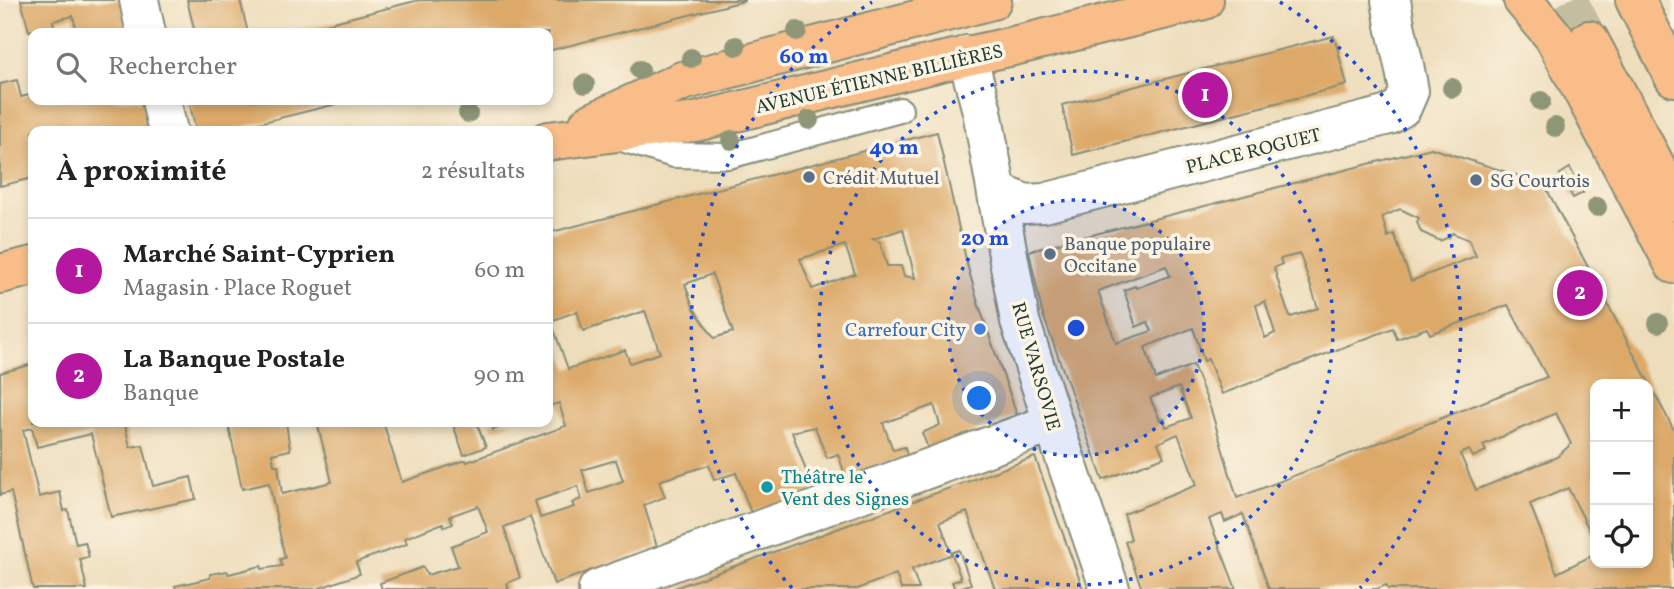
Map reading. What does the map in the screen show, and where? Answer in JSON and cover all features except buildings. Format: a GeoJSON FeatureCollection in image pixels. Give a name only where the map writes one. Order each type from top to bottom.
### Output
{"type":"FeatureCollection","features":[{"type":"Feature","properties":{"kind":"main road","name":"AVENUE ÉTIENNE BILLIÈRES"},"geometry":{"type":"LineString","coordinates":[[553,140],[682,81],[938,7],[992,0]]}},
{"type":"Feature","properties":{"kind":"main road","name":"AVENUE ÉTIENNE BILLIÈRES"},"geometry":{"type":"LineString","coordinates":[[553,141],[695,122],[1204,0]]}},
{"type":"Feature","properties":{"kind":"main road"},"geometry":{"type":"LineString","coordinates":[[1523,0],[1554,37],[1674,264]]}},
{"type":"Feature","properties":{"kind":"main road"},"geometry":{"type":"LineString","coordinates":[[1635,0],[1670,61]]}},
{"type":"Feature","properties":{"kind":"main road"},"geometry":{"type":"LineString","coordinates":[[1674,162],[1597,37],[1674,201]]}},
{"type":"Feature","properties":{"kind":"main road"},"geometry":{"type":"LineString","coordinates":[[0,274],[28,267]]}},
{"type":"Feature","properties":{"kind":"street"},"geometry":{"type":"LineString","coordinates":[[139,0],[145,28]]}},
{"type":"Feature","properties":{"kind":"street","name":"PLACE ROGUET"},"geometry":{"type":"LineString","coordinates":[[997,192],[1025,204],[1044,203],[1389,115],[1402,107],[1409,91],[1391,0]]}},
{"type":"Feature","properties":{"kind":"street","name":"RUE VARSOVIE"},"geometry":{"type":"LineString","coordinates":[[967,55],[982,111],[1020,321],[1110,589]]}},
{"type":"Feature","properties":{"kind":"street"},"geometry":{"type":"LineString","coordinates":[[162,105],[167,126]]}},
{"type":"Feature","properties":{"kind":"street"},"geometry":{"type":"LineString","coordinates":[[598,589],[1053,423]]}},
{"type":"Feature","properties":{"kind":"lane"},"geometry":{"type":"LineString","coordinates":[[605,133],[674,155],[730,156],[900,110]]}},
{"type":"Feature","properties":{"kind":"tunnel"},"geometry":{"type":"LineString","coordinates":[[1568,0],[1589,40]]}},
{"type":"Feature","properties":{"kind":"place","name":"Marché Saint-Cyprien"},"geometry":{"type":"Point","coordinates":[1205,95]}},
{"type":"Feature","properties":{"kind":"place","name":"Crédit Mutuel"},"geometry":{"type":"Point","coordinates":[809,177]}},
{"type":"Feature","properties":{"kind":"place","name":"SG Courtois"},"geometry":{"type":"Point","coordinates":[1476,180]}},
{"type":"Feature","properties":{"kind":"place","name":"Banque populaire Occitane"},"geometry":{"type":"Point","coordinates":[1050,254]}},
{"type":"Feature","properties":{"kind":"place","name":"La Banque Postale"},"geometry":{"type":"Point","coordinates":[1580,293]}},
{"type":"Feature","properties":{"kind":"place","name":"Carrefour City"},"geometry":{"type":"Point","coordinates":[980,329]}},
{"type":"Feature","properties":{"kind":"place","name":"Théâtre le Vent des Signes"},"geometry":{"type":"Point","coordinates":[767,487]}}]}
